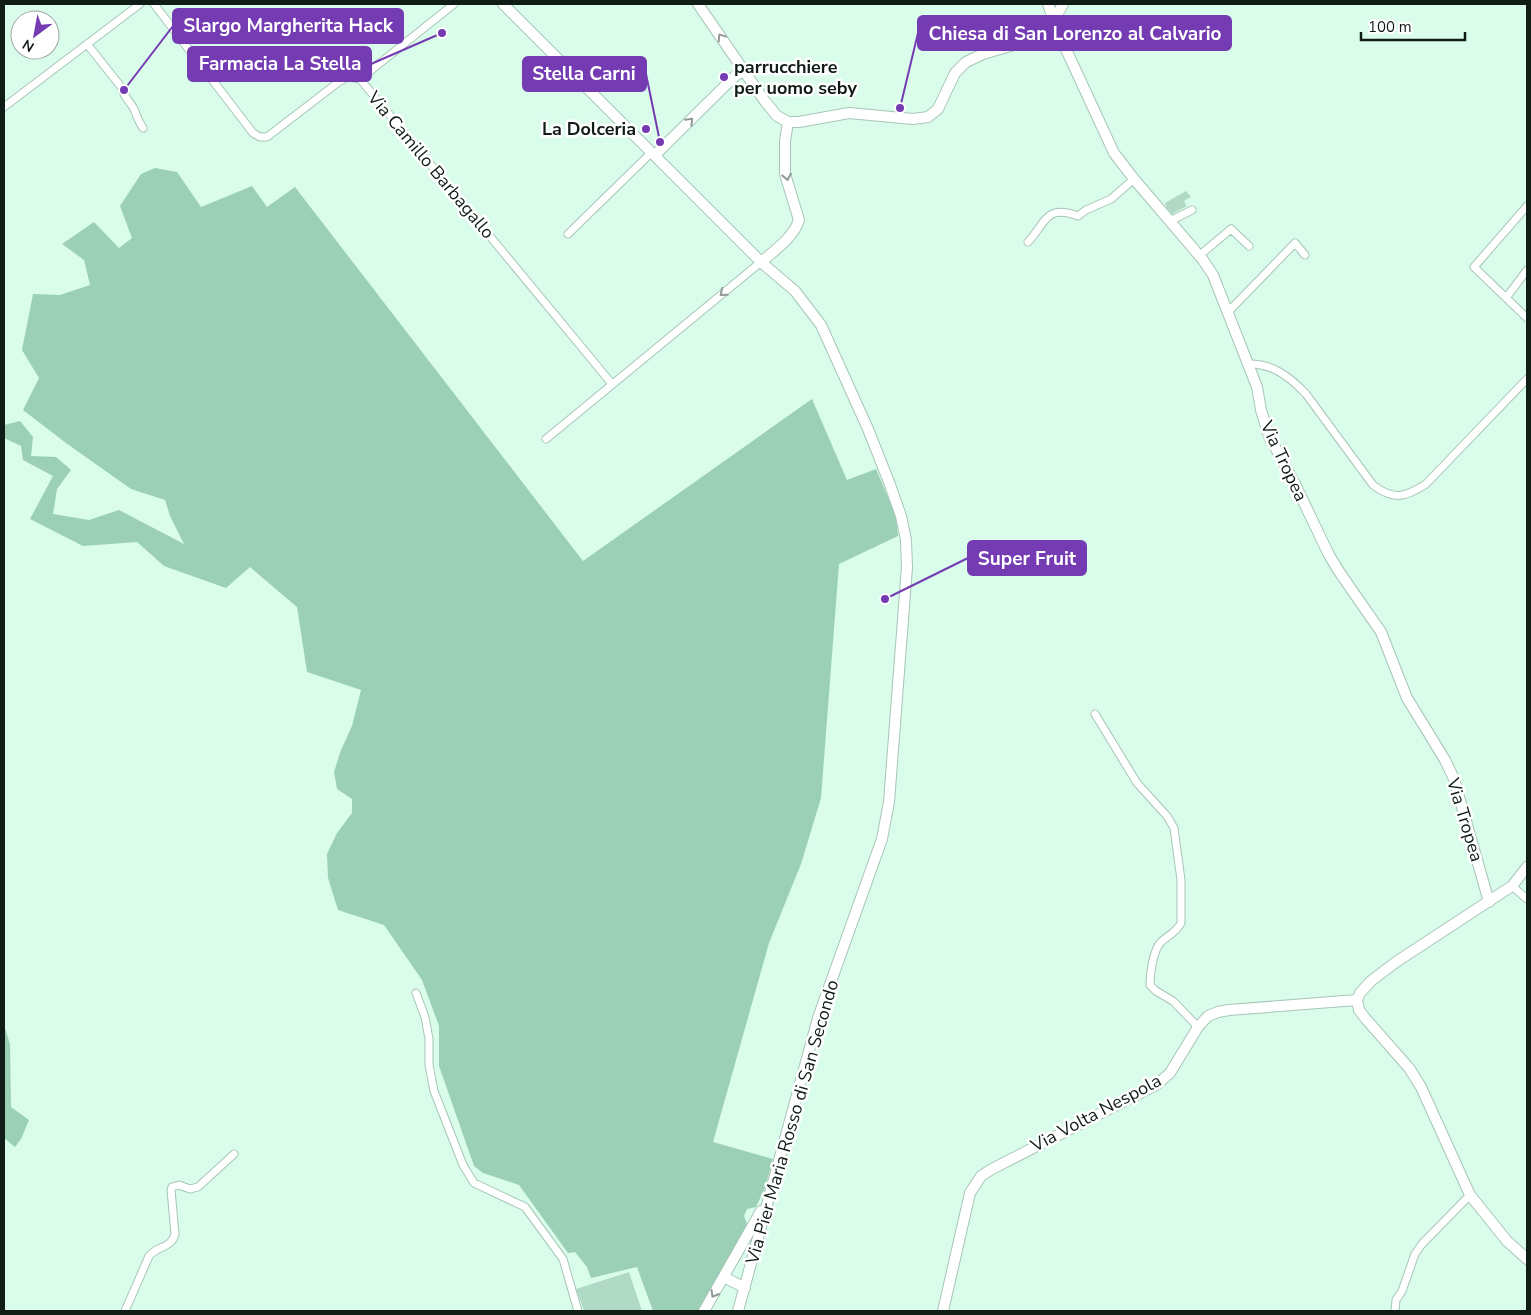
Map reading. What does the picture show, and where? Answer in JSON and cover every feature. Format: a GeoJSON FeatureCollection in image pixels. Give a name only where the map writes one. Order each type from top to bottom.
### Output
{"type":"FeatureCollection","features":[{"type":"Feature","properties":{"kind":"street"},"geometry":{"type":"LineString","coordinates":[[4,107],[140,4]]}},
{"type":"Feature","properties":{"kind":"street","name":"Via Camillo Barbagallo"},"geometry":{"type":"LineString","coordinates":[[154,4],[253,133],[260,137],[267,137],[340,81],[348,77],[360,79],[612,384]]}},
{"type":"Feature","properties":{"kind":"street"},"geometry":{"type":"LineString","coordinates":[[360,79],[454,4]]}},
{"type":"Feature","properties":{"kind":"street","name":"Via Pier Maria Rosso di San Secondo"},"geometry":{"type":"LineString","coordinates":[[503,4],[761,262],[795,292],[821,325],[865,422],[889,482],[901,516],[906,540],[907,567],[890,802],[882,839],[818,1018],[738,1311]]}},
{"type":"Feature","properties":{"kind":"street"},"geometry":{"type":"LineString","coordinates":[[698,4],[764,100],[774,120],[794,128],[824,117],[848,113],[913,119],[928,117],[938,109],[955,73],[966,62],[984,54],[1058,32]]}},
{"type":"Feature","properties":{"kind":"street","name":"Via Tropea"},"geometry":{"type":"LineString","coordinates":[[1048,4],[1058,32],[1114,153],[1200,256],[1213,275],[1257,387],[1261,410],[1269,436],[1294,482],[1329,555],[1381,632],[1407,698],[1445,760],[1454,779],[1489,902]]}},
{"type":"Feature","properties":{"kind":"street"},"geometry":{"type":"LineString","coordinates":[[1053,18],[1057,15],[1063,4]]}},
{"type":"Feature","properties":{"kind":"street"},"geometry":{"type":"LineString","coordinates":[[87,44],[122,88],[124,96],[134,108],[136,119],[143,128]]}},
{"type":"Feature","properties":{"kind":"street"},"geometry":{"type":"LineString","coordinates":[[568,234],[743,71]]}},
{"type":"Feature","properties":{"kind":"street"},"geometry":{"type":"LineString","coordinates":[[546,439],[779,247],[798,226],[799,220],[785,174],[787,125]]}},
{"type":"Feature","properties":{"kind":"street"},"geometry":{"type":"LineString","coordinates":[[1028,242],[1036,234],[1047,216],[1062,211],[1078,216],[1086,210],[1111,199],[1134,179]]}},
{"type":"Feature","properties":{"kind":"street"},"geometry":{"type":"LineString","coordinates":[[1527,206],[1474,267],[1527,318]]}},
{"type":"Feature","properties":{"kind":"street"},"geometry":{"type":"LineString","coordinates":[[1170,221],[1192,210]]}},
{"type":"Feature","properties":{"kind":"street"},"geometry":{"type":"LineString","coordinates":[[1200,256],[1231,229],[1249,246]]}},
{"type":"Feature","properties":{"kind":"street"},"geometry":{"type":"LineString","coordinates":[[1228,312],[1295,243],[1305,255]]}},
{"type":"Feature","properties":{"kind":"street"},"geometry":{"type":"LineString","coordinates":[[1506,298],[1527,270]]}},
{"type":"Feature","properties":{"kind":"street"},"geometry":{"type":"LineString","coordinates":[[1248,364],[1267,366],[1296,383],[1374,485],[1387,495],[1404,495],[1414,492],[1426,484],[1527,379]]}},
{"type":"Feature","properties":{"kind":"street"},"geometry":{"type":"LineString","coordinates":[[1095,714],[1136,783],[1167,816],[1174,828],[1181,880],[1181,923],[1178,929],[1157,946],[1150,975],[1150,985],[1173,1001],[1198,1027]]}},
{"type":"Feature","properties":{"kind":"street"},"geometry":{"type":"LineString","coordinates":[[1527,867],[1512,886],[1396,962],[1372,981],[1360,993],[1357,1000],[1359,1010],[1409,1068],[1421,1086],[1470,1195],[1507,1241],[1527,1259]]}},
{"type":"Feature","properties":{"kind":"street"},"geometry":{"type":"LineString","coordinates":[[1512,886],[1527,899]]}},
{"type":"Feature","properties":{"kind":"street"},"geometry":{"type":"LineString","coordinates":[[416,993],[425,1017],[429,1039],[429,1065],[434,1091],[463,1165],[474,1183],[525,1207],[563,1259],[578,1311]]}},
{"type":"Feature","properties":{"kind":"street","name":"Via Volta Nespola"},"geometry":{"type":"LineString","coordinates":[[943,1311],[970,1193],[981,1176],[992,1168],[1156,1085],[1170,1073],[1198,1027],[1208,1016],[1229,1010],[1357,1000]]}},
{"type":"Feature","properties":{"kind":"street"},"geometry":{"type":"LineString","coordinates":[[125,1311],[151,1252],[174,1240],[172,1187],[179,1185],[190,1189],[198,1187],[234,1154]]}},
{"type":"Feature","properties":{"kind":"street"},"geometry":{"type":"LineString","coordinates":[[704,1311],[758,1217],[776,1173]]}},
{"type":"Feature","properties":{"kind":"street"},"geometry":{"type":"LineString","coordinates":[[1395,1311],[1396,1300],[1402,1291],[1415,1254],[1422,1244],[1470,1195]]}},
{"type":"Feature","properties":{"kind":"street"},"geometry":{"type":"LineString","coordinates":[[724,1277],[745,1288]]}},
{"type":"Feature","properties":{"kind":"green space"},"geometry":{"type":"Polygon","coordinates":[[[155,168],[177,172],[201,207],[252,186],[267,207],[295,187],[583,561],[812,399],[847,480],[876,469],[896,516],[898,536],[839,564],[821,798],[801,864],[769,943],[713,1142],[773,1159],[765,1188],[756,1207],[747,1209],[744,1216],[747,1224],[700,1311],[653,1311],[637,1267],[591,1278],[587,1267],[575,1252],[568,1253],[519,1185],[483,1173],[474,1166],[439,1066],[439,1026],[422,980],[384,925],[338,910],[328,878],[327,854],[337,833],[352,813],[352,799],[337,789],[334,772],[352,726],[361,690],[307,672],[297,607],[250,567],[226,588],[164,566],[137,542],[83,546],[30,519],[53,476],[23,460],[21,446],[4,438],[4,425],[20,421],[33,437],[31,456],[56,457],[71,470],[57,489],[53,514],[89,520],[119,510],[184,544],[170,516],[165,500],[131,489],[23,410],[39,378],[22,350],[33,294],[60,295],[90,285],[84,260],[62,244],[94,222],[119,248],[132,238],[120,206],[141,174],[155,168]]]}},
{"type":"Feature","properties":{"kind":"green space"},"geometry":{"type":"Polygon","coordinates":[[[1186,191],[1191,197],[1184,201],[1187,206],[1172,214],[1165,203],[1186,191]]]}},
{"type":"Feature","properties":{"kind":"green space"},"geometry":{"type":"Polygon","coordinates":[[[4,1025],[10,1044],[11,1107],[29,1120],[21,1139],[15,1147],[4,1138],[4,1025]]]}},
{"type":"Feature","properties":{"kind":"green space"},"geometry":{"type":"Polygon","coordinates":[[[629,1272],[642,1311],[584,1311],[576,1289],[629,1272]]]}},
{"type":"Feature","properties":{"kind":"place","name":"Farmacia La Stella"},"geometry":{"type":"Point","coordinates":[442,33]}},
{"type":"Feature","properties":{"kind":"place","name":"parrucchiere per uomo seby"},"geometry":{"type":"Point","coordinates":[724,77]}},
{"type":"Feature","properties":{"kind":"place","name":"Slargo Margherita Hack"},"geometry":{"type":"Point","coordinates":[124,90]}},
{"type":"Feature","properties":{"kind":"place","name":"Chiesa di San Lorenzo al Calvario"},"geometry":{"type":"Point","coordinates":[900,108]}},
{"type":"Feature","properties":{"kind":"place","name":"La Dolceria"},"geometry":{"type":"Point","coordinates":[646,129]}},
{"type":"Feature","properties":{"kind":"place","name":"Stella Carni"},"geometry":{"type":"Point","coordinates":[660,142]}},
{"type":"Feature","properties":{"kind":"place","name":"Super Fruit"},"geometry":{"type":"Point","coordinates":[885,599]}}]}
